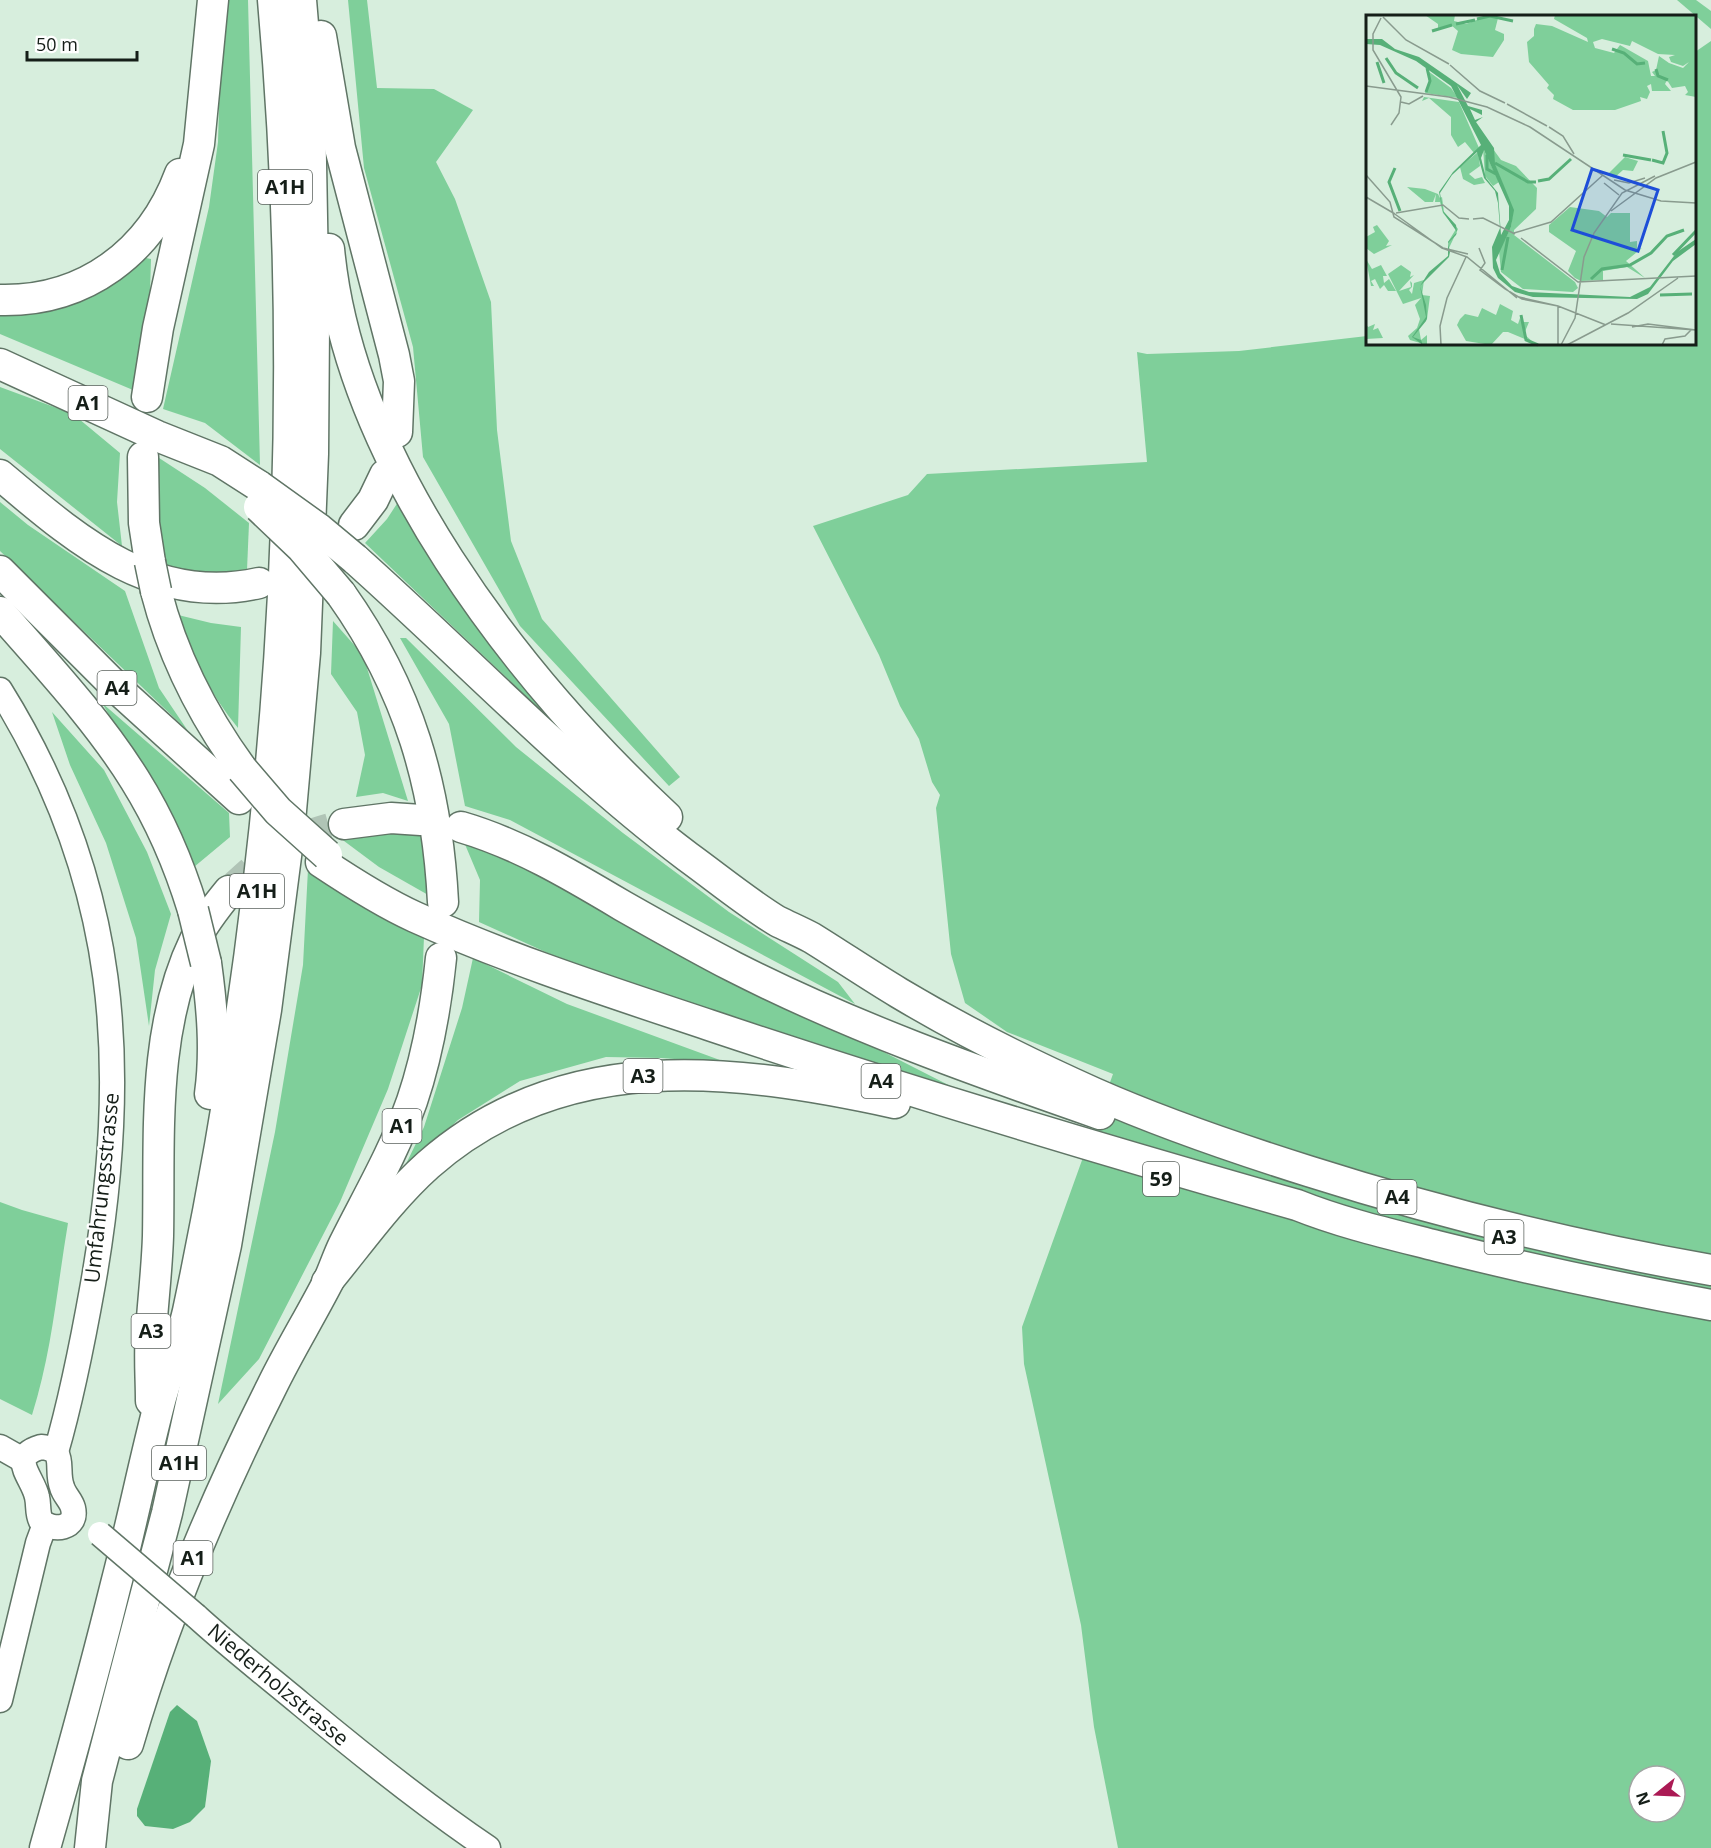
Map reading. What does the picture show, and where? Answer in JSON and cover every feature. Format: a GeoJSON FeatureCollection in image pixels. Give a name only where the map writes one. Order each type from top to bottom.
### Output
{"type":"FeatureCollection","features":[{"type":"Feature","properties":{"kind":"highway"},"geometry":{"type":"LineString","coordinates":[[147,397],[161,317],[199,144],[213,0]]}},
{"type":"Feature","properties":{"kind":"highway","name":"A1H"},"geometry":{"type":"LineString","coordinates":[[160,1399],[186,1318],[227,1103],[255,907],[276,710],[288,512],[290,334],[285,176],[273,0]]}},
{"type":"Feature","properties":{"kind":"highway","name":"A1H"},"geometry":{"type":"LineString","coordinates":[[90,1848],[97,1781],[162,1532],[210,1323],[249,1116],[277,932],[301,702],[312,516],[314,377],[309,108],[302,0]]}},
{"type":"Feature","properties":{"kind":"highway"},"geometry":{"type":"LineString","coordinates":[[315,0],[340,148],[399,381],[396,432]]}},
{"type":"Feature","properties":{"kind":"highway"},"geometry":{"type":"LineString","coordinates":[[0,300],[37,299],[76,287],[104,273],[133,248],[159,218],[177,181],[203,93]]}},
{"type":"Feature","properties":{"kind":"highway","name":"A1H"},"geometry":{"type":"LineString","coordinates":[[309,108],[324,183],[332,279],[344,334],[358,381],[375,424],[426,520],[474,595],[505,638],[559,706],[598,750],[695,843],[785,913],[810,937]]}},
{"type":"Feature","properties":{"kind":"highway","name":"A1"},"geometry":{"type":"LineString","coordinates":[[0,364],[150,446]]}},
{"type":"Feature","properties":{"kind":"highway"},"geometry":{"type":"LineString","coordinates":[[150,446],[144,523],[150,562],[167,629],[191,687],[213,728],[242,769],[278,811],[324,858]]}},
{"type":"Feature","properties":{"kind":"highway","name":"A4"},"geometry":{"type":"LineString","coordinates":[[150,446],[220,461],[259,496],[319,529],[407,605],[547,738],[686,855],[778,921],[810,937],[900,993],[973,1034],[1092,1092],[1198,1135],[1352,1185],[1574,1243],[1711,1270]]}},
{"type":"Feature","properties":{"kind":"highway"},"geometry":{"type":"LineString","coordinates":[[0,475],[82,541],[131,570],[169,583],[190,587],[242,587],[259,583]]}},
{"type":"Feature","properties":{"kind":"highway"},"geometry":{"type":"LineString","coordinates":[[354,525],[373,500],[385,476]]}},
{"type":"Feature","properties":{"kind":"highway"},"geometry":{"type":"LineString","coordinates":[[259,496],[341,594],[373,643],[391,678],[407,714],[430,789],[437,829],[442,902]]}},
{"type":"Feature","properties":{"kind":"highway","name":"A4"},"geometry":{"type":"LineString","coordinates":[[0,571],[122,693],[239,800],[324,858],[356,885],[414,917],[575,980],[821,1062],[1095,1147],[1297,1205],[1324,1216]]}},
{"type":"Feature","properties":{"kind":"highway"},"geometry":{"type":"LineString","coordinates":[[0,612],[89,716],[135,780],[155,814],[172,850],[193,910],[206,963],[214,1042],[212,1081],[201,1158],[171,1314],[160,1399],[102,1640],[45,1848]]}},
{"type":"Feature","properties":{"kind":"highway"},"geometry":{"type":"LineString","coordinates":[[344,824],[391,818],[421,820]]}},
{"type":"Feature","properties":{"kind":"highway","name":"A3"},"geometry":{"type":"LineString","coordinates":[[461,827],[538,857],[702,950],[810,1004],[1055,1098],[1184,1144],[1350,1196],[1562,1251],[1711,1281]]}},
{"type":"Feature","properties":{"kind":"highway","name":"A3"},"geometry":{"type":"LineString","coordinates":[[152,1437],[151,1334],[157,1257],[160,1121],[165,1052],[179,980],[195,940],[210,915],[229,891]]}},
{"type":"Feature","properties":{"kind":"highway","name":"A1"},"geometry":{"type":"LineString","coordinates":[[90,1848],[115,1786],[163,1636],[201,1537],[272,1386],[381,1174],[412,1101],[432,1025],[441,958]]}},
{"type":"Feature","properties":{"kind":"highway","name":"A3"},"geometry":{"type":"LineString","coordinates":[[327,1282],[391,1202],[441,1154],[502,1115],[549,1095],[582,1085],[636,1076],[662,1075],[752,1079],[893,1103],[1027,1140]]}},
{"type":"Feature","properties":{"kind":"highway","name":"59"},"geometry":{"type":"LineString","coordinates":[[1027,1140],[1295,1217],[1324,1216]]}},
{"type":"Feature","properties":{"kind":"highway","name":"A3"},"geometry":{"type":"LineString","coordinates":[[1324,1216],[1534,1270],[1711,1305]]}},
{"type":"Feature","properties":{"kind":"main road","name":"Umfahrungsstrasse"},"geometry":{"type":"LineString","coordinates":[[0,690],[42,765],[69,829],[85,878],[98,931],[105,966],[111,1020],[113,1106],[104,1210],[89,1308],[56,1452]]}},
{"type":"Feature","properties":{"kind":"main road"},"geometry":{"type":"LineString","coordinates":[[0,1447],[23,1460]]}},
{"type":"Feature","properties":{"kind":"main road"},"geometry":{"type":"LineString","coordinates":[[49,1447],[56,1452],[59,1459],[62,1489],[74,1511],[69,1524],[57,1528],[45,1524],[39,1516],[37,1496],[24,1470],[23,1460],[32,1449],[49,1447]]}},
{"type":"Feature","properties":{"kind":"main road","name":"Niederholzstrasse"},"geometry":{"type":"LineString","coordinates":[[73,1517],[100,1534],[243,1658],[379,1768],[488,1848]]}},
{"type":"Feature","properties":{"kind":"main road"},"geometry":{"type":"LineString","coordinates":[[0,1700],[37,1548],[45,1524]]}},
{"type":"Feature","properties":{"kind":"shaded area"},"geometry":{"type":"Polygon","coordinates":[[[222,0],[248,0],[260,465],[205,423],[163,409],[209,207],[218,142],[222,0]]]}},
{"type":"Feature","properties":{"kind":"shaded area"},"geometry":{"type":"Polygon","coordinates":[[[348,0],[367,0],[377,88],[434,89],[473,110],[436,162],[455,199],[491,302],[497,430],[511,541],[542,619],[680,777],[669,786],[520,626],[423,457],[413,347],[364,168],[348,0]]]}},
{"type":"Feature","properties":{"kind":"shaded area"},"geometry":{"type":"Polygon","coordinates":[[[1677,0],[1696,0],[1711,11],[1711,29],[1677,0]]]}},
{"type":"Feature","properties":{"kind":"shaded area"},"geometry":{"type":"Polygon","coordinates":[[[1711,41],[1711,1848],[1118,1848],[1094,1727],[1081,1625],[1024,1364],[1022,1327],[1113,1074],[1007,1032],[965,1003],[951,954],[936,808],[940,795],[932,782],[919,739],[900,706],[879,655],[813,526],[908,495],[927,474],[1147,462],[1137,352],[1147,354],[1239,351],[1366,336],[1366,345],[1696,345],[1696,51],[1711,41]]]}},
{"type":"Feature","properties":{"kind":"shaded area"},"geometry":{"type":"Polygon","coordinates":[[[146,258],[151,259],[150,292],[133,390],[0,334],[0,311],[21,313],[40,311],[78,300],[146,258]]]}},
{"type":"Feature","properties":{"kind":"shaded area"},"geometry":{"type":"Polygon","coordinates":[[[0,387],[73,414],[120,453],[117,502],[122,546],[0,449],[0,387]]]}},
{"type":"Feature","properties":{"kind":"shaded area"},"geometry":{"type":"Polygon","coordinates":[[[156,456],[205,488],[249,523],[247,570],[202,575],[164,566],[155,514],[156,456]]]}},
{"type":"Feature","properties":{"kind":"shaded area"},"geometry":{"type":"Polygon","coordinates":[[[402,496],[610,776],[365,543],[387,519],[402,496]]]}},
{"type":"Feature","properties":{"kind":"shaded area"},"geometry":{"type":"Polygon","coordinates":[[[0,502],[28,525],[125,591],[159,688],[188,731],[0,551],[0,502]]]}},
{"type":"Feature","properties":{"kind":"shaded area"},"geometry":{"type":"Polygon","coordinates":[[[174,614],[241,627],[238,728],[202,673],[174,614]]]}},
{"type":"Feature","properties":{"kind":"shaded area"},"geometry":{"type":"Polygon","coordinates":[[[333,621],[363,655],[408,801],[383,793],[356,797],[365,755],[357,712],[331,674],[333,621]]]}},
{"type":"Feature","properties":{"kind":"shaded area"},"geometry":{"type":"Polygon","coordinates":[[[400,638],[406,638],[516,747],[623,833],[729,912],[838,982],[855,1004],[510,820],[465,806],[449,724],[400,638]]]}},
{"type":"Feature","properties":{"kind":"shaded area"},"geometry":{"type":"Polygon","coordinates":[[[102,703],[229,813],[230,837],[194,867],[159,799],[102,703]]]}},
{"type":"Feature","properties":{"kind":"shaded area"},"geometry":{"type":"Polygon","coordinates":[[[52,712],[104,770],[147,852],[171,914],[155,970],[149,1026],[136,938],[106,843],[70,765],[52,712]]]}},
{"type":"Feature","properties":{"kind":"shaded area"},"geometry":{"type":"Polygon","coordinates":[[[390,830],[426,834],[430,896],[379,867],[340,838],[390,830]]]}},
{"type":"Feature","properties":{"kind":"shaded area"},"geometry":{"type":"Polygon","coordinates":[[[464,842],[523,859],[811,1015],[972,1097],[583,969],[479,922],[480,880],[464,842]]]}},
{"type":"Feature","properties":{"kind":"shaded area"},"geometry":{"type":"Polygon","coordinates":[[[308,869],[317,871],[424,937],[422,985],[388,1089],[340,1202],[259,1359],[218,1404],[275,1132],[303,965],[308,869]]]}},
{"type":"Feature","properties":{"kind":"shaded area"},"geometry":{"type":"Polygon","coordinates":[[[473,958],[567,1004],[728,1063],[606,1057],[520,1081],[458,1120],[408,1168],[405,1166],[424,1127],[462,1008],[473,958]]]}},
{"type":"Feature","properties":{"kind":"shaded area"},"geometry":{"type":"Polygon","coordinates":[[[0,1202],[68,1223],[45,1368],[32,1415],[0,1399],[0,1202]]]}},
{"type":"Feature","properties":{"kind":"shaded area"},"geometry":{"type":"Polygon","coordinates":[[[177,1705],[197,1721],[211,1761],[205,1807],[190,1822],[173,1829],[145,1826],[137,1816],[137,1809],[170,1712],[177,1705]]]}},
{"type":"Feature","properties":{"kind":"tunnel"},"geometry":{"type":"LineString","coordinates":[[229,891],[263,861],[292,842],[344,824]]}}]}
